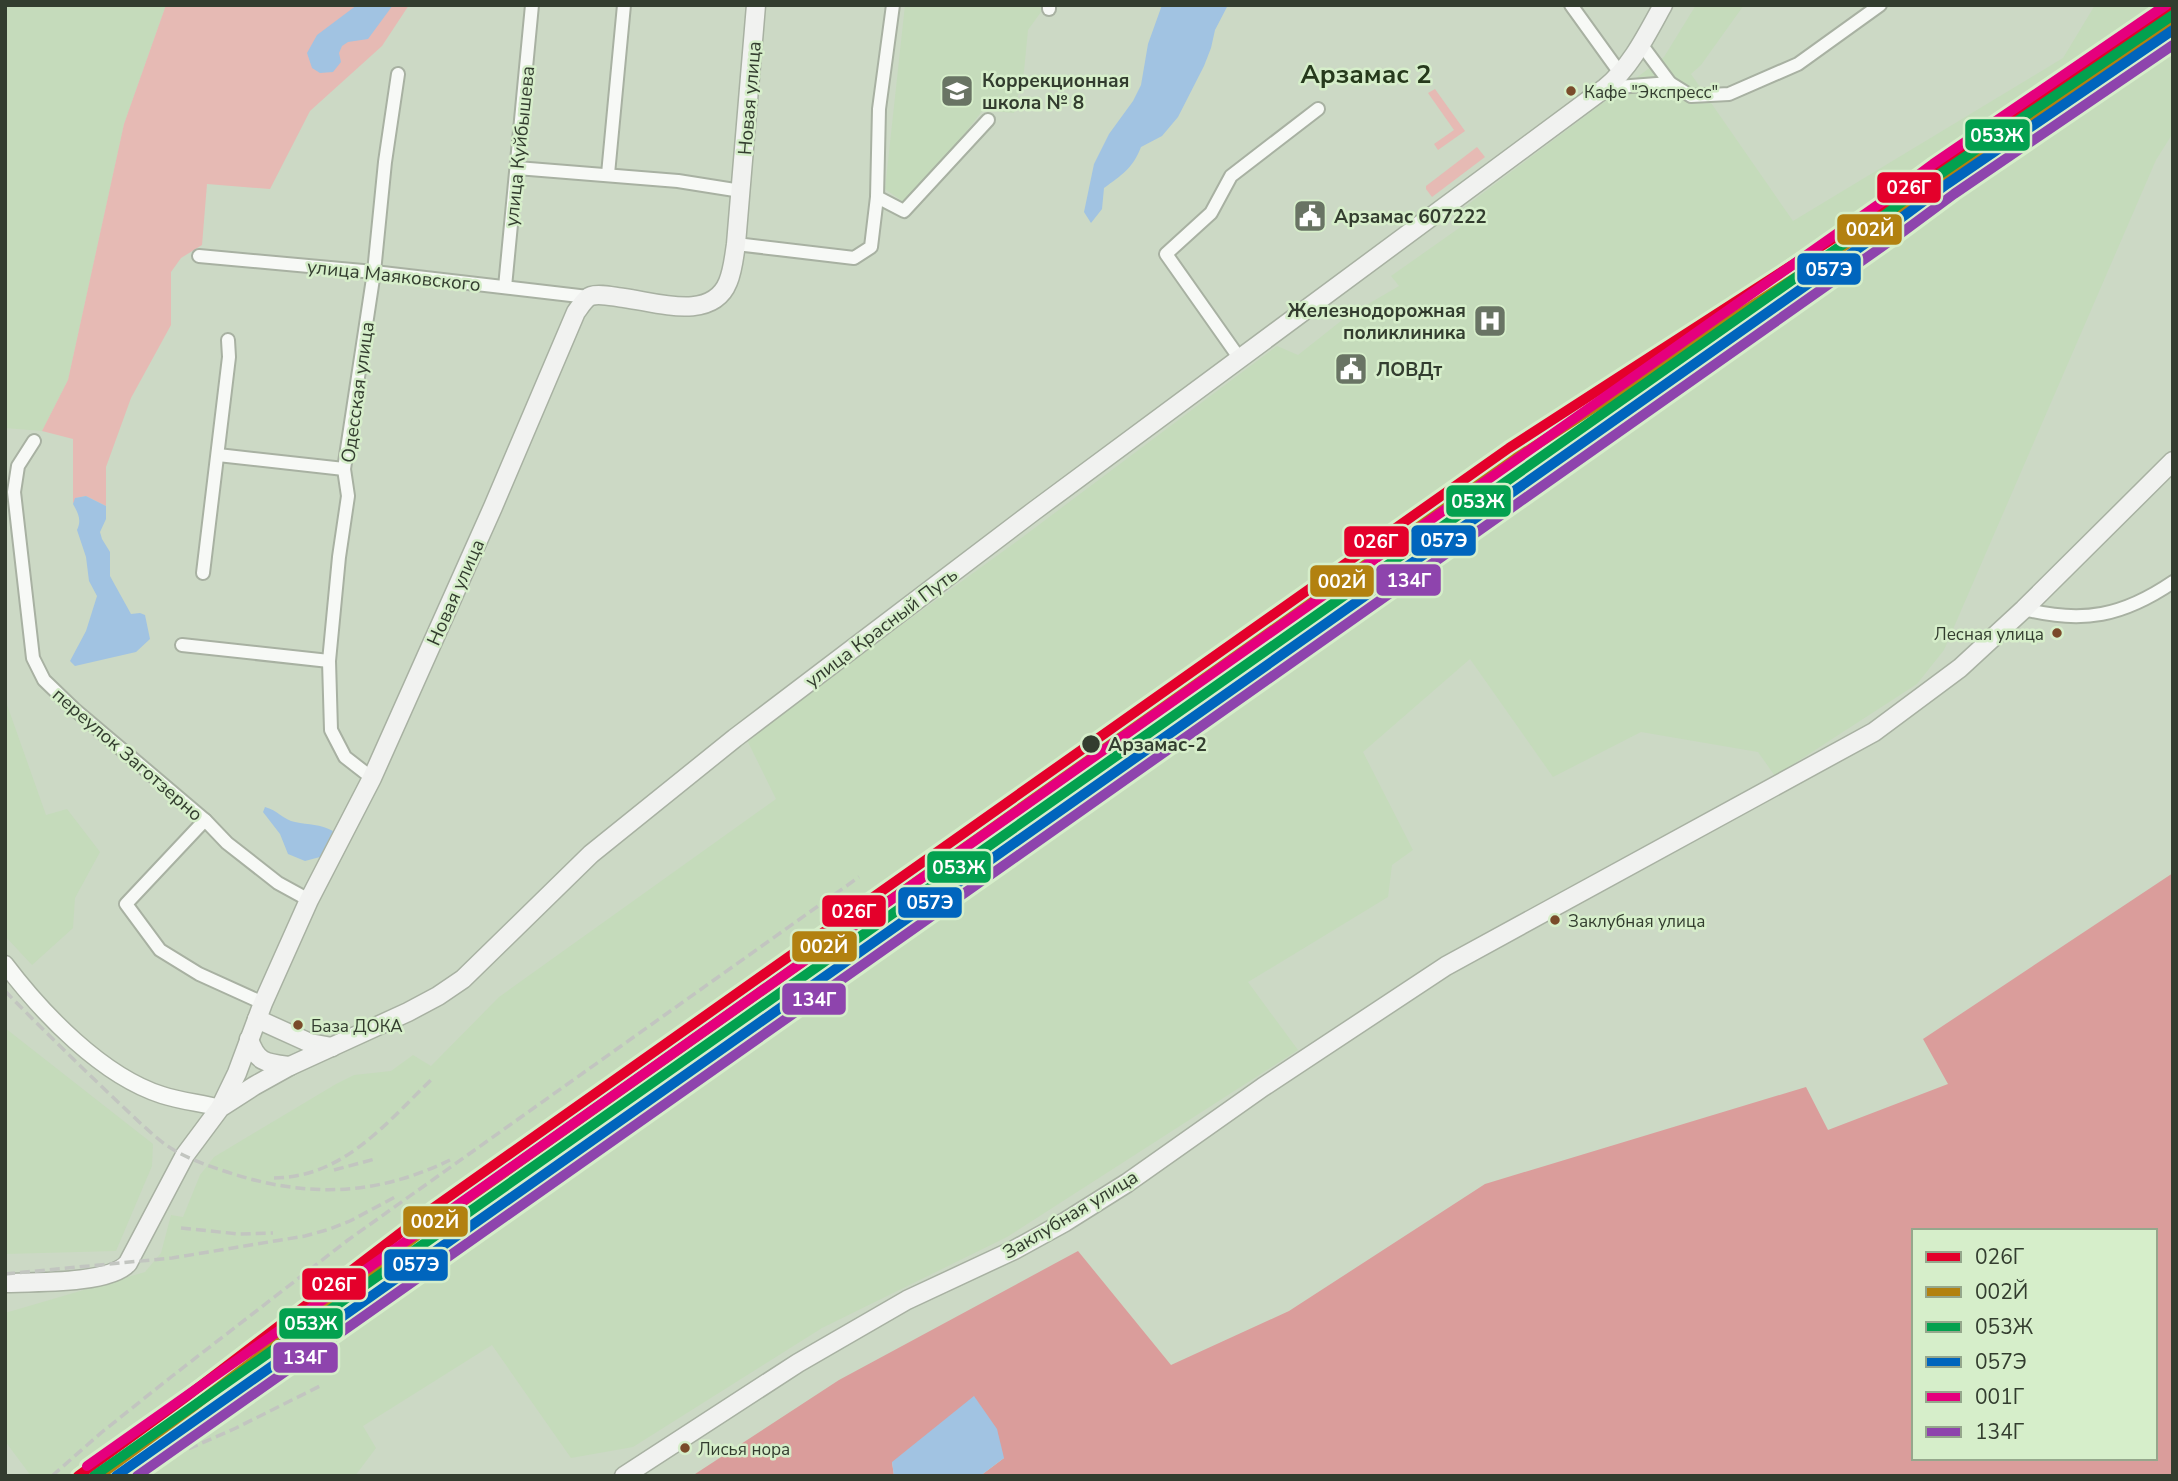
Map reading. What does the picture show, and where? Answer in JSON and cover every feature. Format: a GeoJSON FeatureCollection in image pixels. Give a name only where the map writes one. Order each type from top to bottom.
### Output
{"type":"FeatureCollection","features":[{"type":"Feature","properties":{"kind":"main road","name":"Новая улица"},"geometry":{"type":"LineString","coordinates":[[220,1108],[309,900],[372,778],[493,507],[576,312],[588,297],[610,296],[677,306],[698,306],[715,301],[728,285],[736,244],[757,5]]}},
{"type":"Feature","properties":{"kind":"main road","name":"улица Красный Путь"},"geometry":{"type":"LineString","coordinates":[[5,1283],[90,1278],[120,1270],[128,1263],[185,1155],[220,1108],[290,1066],[408,1012],[463,979],[591,854],[660,798],[961,566],[1605,88],[1620,73],[1641,44],[1663,5]]}},
{"type":"Feature","properties":{"kind":"main road"},"geometry":{"type":"LineString","coordinates":[[2024,609],[2173,461]]}},
{"type":"Feature","properties":{"kind":"main road","name":"Заклубная улица"},"geometry":{"type":"LineString","coordinates":[[624,1476],[798,1363],[895,1307],[1014,1250],[1065,1222],[1127,1183],[1263,1087],[1446,966],[1874,732],[1960,668],[2024,609]]}},
{"type":"Feature","properties":{"kind":"main road"},"geometry":{"type":"LineString","coordinates":[[260,1011],[310,1043],[332,1047]]}},
{"type":"Feature","properties":{"kind":"main road"},"geometry":{"type":"LineString","coordinates":[[249,1039],[260,1060],[290,1066]]}},
{"type":"Feature","properties":{"kind":"street","name":"улица Куйбышева"},"geometry":{"type":"LineString","coordinates":[[505,287],[532,5]]}},
{"type":"Feature","properties":{"kind":"street"},"geometry":{"type":"LineString","coordinates":[[608,174],[624,5]]}},
{"type":"Feature","properties":{"kind":"street"},"geometry":{"type":"LineString","coordinates":[[736,244],[854,258],[871,247],[877,197],[879,109],[893,5]]}},
{"type":"Feature","properties":{"kind":"street"},"geometry":{"type":"LineString","coordinates":[[1571,5],[1620,73]]}},
{"type":"Feature","properties":{"kind":"street"},"geometry":{"type":"LineString","coordinates":[[1641,44],[1670,83],[1691,96],[1729,94],[1798,64],[1880,5]]}},
{"type":"Feature","properties":{"kind":"street","name":"Одесская улица"},"geometry":{"type":"LineString","coordinates":[[372,778],[345,757],[331,730],[329,661],[348,496],[344,469],[374,272],[385,162],[398,74]]}},
{"type":"Feature","properties":{"kind":"street"},"geometry":{"type":"LineString","coordinates":[[1605,88],[1670,83]]}},
{"type":"Feature","properties":{"kind":"street"},"geometry":{"type":"LineString","coordinates":[[1240,359],[1166,254],[1210,213],[1231,176],[1318,109]]}},
{"type":"Feature","properties":{"kind":"street"},"geometry":{"type":"LineString","coordinates":[[877,197],[904,211],[988,120]]}},
{"type":"Feature","properties":{"kind":"street"},"geometry":{"type":"LineString","coordinates":[[517,167],[678,181],[741,191]]}},
{"type":"Feature","properties":{"kind":"street","name":"улица Маяковского"},"geometry":{"type":"LineString","coordinates":[[199,256],[374,272],[588,297]]}},
{"type":"Feature","properties":{"kind":"street"},"geometry":{"type":"LineString","coordinates":[[203,573],[229,358],[228,340]]}},
{"type":"Feature","properties":{"kind":"street","name":"переулок Заготзерно"},"geometry":{"type":"LineString","coordinates":[[34,441],[18,466],[14,492],[33,659],[44,680],[74,709],[205,820],[227,843],[278,883],[309,900]]}},
{"type":"Feature","properties":{"kind":"street"},"geometry":{"type":"LineString","coordinates":[[218,455],[344,469]]}},
{"type":"Feature","properties":{"kind":"street"},"geometry":{"type":"LineString","coordinates":[[2024,609],[2068,617],[2112,612],[2151,598],[2173,582]]}},
{"type":"Feature","properties":{"kind":"street"},"geometry":{"type":"LineString","coordinates":[[182,645],[329,661]]}},
{"type":"Feature","properties":{"kind":"street"},"geometry":{"type":"LineString","coordinates":[[205,820],[127,904],[160,950],[260,1011]]}},
{"type":"Feature","properties":{"kind":"street"},"geometry":{"type":"LineString","coordinates":[[5,964],[57,1026],[128,1079],[161,1095],[220,1108]]}},
{"type":"Feature","properties":{"kind":"shaded area"},"geometry":{"type":"Polygon","coordinates":[[[5,5],[166,5],[124,124],[68,380],[42,431],[5,428],[5,5]]]}},
{"type":"Feature","properties":{"kind":"shaded area"},"geometry":{"type":"Polygon","coordinates":[[[166,5],[409,5],[382,46],[310,111],[270,189],[207,184],[202,245],[181,258],[171,272],[171,325],[131,398],[106,467],[106,506],[86,496],[76,498],[73,504],[73,439],[42,431],[68,380],[124,124],[166,5]]]}},
{"type":"Feature","properties":{"kind":"shaded area","name":"Коррекционная школа № 8"},"geometry":{"type":"Polygon","coordinates":[[[905,5],[1042,5],[1041,12],[1028,30],[1024,71],[1014,113],[983,110],[909,206],[885,189],[905,5]]]}},
{"type":"Feature","properties":{"kind":"shaded area"},"geometry":{"type":"Polygon","coordinates":[[[1696,5],[1744,5],[1701,65],[1691,74],[1793,221],[2063,58],[2095,5],[2173,5],[2173,133],[2156,160],[1944,650],[1917,684],[1775,776],[1758,752],[1641,732],[1553,777],[1470,659],[1363,752],[1413,850],[1392,865],[1388,897],[1248,982],[1298,1050],[1007,1237],[822,1328],[633,1447],[571,1458],[492,1345],[363,1426],[376,1448],[355,1476],[31,1476],[5,1441],[5,1313],[145,1272],[161,1253],[171,1215],[183,1217],[200,1175],[214,1157],[354,1075],[391,1071],[413,1055],[431,1066],[499,997],[776,799],[746,738],[1020,539],[1277,346],[1298,355],[1346,317],[1399,286],[1391,276],[1462,226],[1454,215],[1664,57],[1696,5]]]}},
{"type":"Feature","properties":{"kind":"shaded area"},"geometry":{"type":"Polygon","coordinates":[[[1435,89],[1465,131],[1438,150],[1434,144],[1454,130],[1428,93],[1435,89]]]}},
{"type":"Feature","properties":{"kind":"shaded area"},"geometry":{"type":"Polygon","coordinates":[[[1477,147],[1485,157],[1432,197],[1426,186],[1477,147]]]}},
{"type":"Feature","properties":{"kind":"shaded area"},"geometry":{"type":"Polygon","coordinates":[[[5,699],[46,815],[67,809],[100,852],[75,898],[73,928],[32,965],[5,936],[5,699]]]}},
{"type":"Feature","properties":{"kind":"shaded area"},"geometry":{"type":"Polygon","coordinates":[[[2173,873],[2173,1476],[980,1476],[1004,1458],[892,1462],[894,1476],[692,1476],[839,1380],[1078,1251],[1171,1365],[1289,1311],[1485,1184],[1806,1087],[1828,1130],[1948,1084],[1923,1039],[2173,873]]]}},
{"type":"Feature","properties":{"kind":"shaded area"},"geometry":{"type":"Polygon","coordinates":[[[5,1028],[153,1144],[152,1166],[116,1251],[5,1254],[5,1028]]]}},
{"type":"Feature","properties":{"kind":"water"},"geometry":{"type":"Polygon","coordinates":[[[357,5],[393,5],[368,39],[348,42],[342,46],[339,53],[341,62],[333,72],[320,73],[312,68],[307,53],[317,35],[357,5]]]}},
{"type":"Feature","properties":{"kind":"water"},"geometry":{"type":"Polygon","coordinates":[[[1162,5],[1228,5],[1215,30],[1204,66],[1178,117],[1162,136],[1141,147],[1131,166],[1104,188],[1102,209],[1091,223],[1084,212],[1094,164],[1109,134],[1141,85],[1148,44],[1162,5]]]}},
{"type":"Feature","properties":{"kind":"water"},"geometry":{"type":"Polygon","coordinates":[[[86,496],[106,506],[106,519],[100,532],[110,552],[110,576],[131,614],[145,615],[150,639],[136,652],[75,666],[70,661],[86,631],[97,596],[89,581],[86,557],[77,530],[79,517],[73,504],[75,498],[86,496]]]}},
{"type":"Feature","properties":{"kind":"water"},"geometry":{"type":"Polygon","coordinates":[[[265,807],[291,821],[333,831],[320,857],[305,861],[288,854],[280,834],[263,812],[265,807]]]}},
{"type":"Feature","properties":{"kind":"water"},"geometry":{"type":"Polygon","coordinates":[[[974,1396],[997,1429],[1004,1458],[980,1476],[894,1476],[892,1462],[974,1396]]]}},
{"type":"Feature","properties":{"kind":"railway"},"geometry":{"type":"LineString","coordinates":[[52,1476],[102,1432],[348,1240],[859,877]]}},
{"type":"Feature","properties":{"kind":"railway"},"geometry":{"type":"LineString","coordinates":[[5,991],[151,1133],[176,1151],[200,1162],[254,1180],[282,1186],[338,1190],[394,1181],[450,1160]]}},
{"type":"Feature","properties":{"kind":"railway"},"geometry":{"type":"LineString","coordinates":[[274,1178],[299,1175],[342,1158],[380,1130],[432,1079]]}},
{"type":"Feature","properties":{"kind":"railway"},"geometry":{"type":"LineString","coordinates":[[334,1170],[375,1159]]}},
{"type":"Feature","properties":{"kind":"railway"},"geometry":{"type":"LineString","coordinates":[[5,1274],[172,1258],[305,1236],[350,1221],[397,1196]]}},
{"type":"Feature","properties":{"kind":"railway"},"geometry":{"type":"LineString","coordinates":[[181,1228],[239,1234],[273,1233]]}},
{"type":"Feature","properties":{"kind":"railway"},"geometry":{"type":"LineString","coordinates":[[135,1476],[322,1385]]}},
{"type":"Feature","properties":{"kind":"transit line","name":"001Г"},"geometry":{"type":"LineString","coordinates":[[87,1466],[1933,164],[2166,5]]}},
{"type":"Feature","properties":{"kind":"transit line","name":"026Г"},"geometry":{"type":"LineString","coordinates":[[78,1476],[433,1208],[1509,448],[1865,218],[2172,5]]}},
{"type":"Feature","properties":{"kind":"transit line","name":"053Ж"},"geometry":{"type":"LineString","coordinates":[[94,1476],[1940,174],[2173,15]]}},
{"type":"Feature","properties":{"kind":"transit line","name":"002Й"},"geometry":{"type":"LineString","coordinates":[[99,1476],[440,1218],[1516,458],[1872,228],[2173,19]]}},
{"type":"Feature","properties":{"kind":"transit line","name":"057Э"},"geometry":{"type":"LineString","coordinates":[[116,1476],[1947,184],[2173,30]]}},
{"type":"Feature","properties":{"kind":"transit line","name":"134Г"},"geometry":{"type":"LineString","coordinates":[[137,1476],[1954,194],[2173,45]]}},
{"type":"Feature","properties":{"kind":"place","name":"Коррекционная школа № 8"},"geometry":{"type":"Point","coordinates":[957,91]}},
{"type":"Feature","properties":{"kind":"place","name":"Кафе \"Экспресс\""},"geometry":{"type":"Point","coordinates":[1571,91]}},
{"type":"Feature","properties":{"kind":"place","name":"Арзамас 607222"},"geometry":{"type":"Point","coordinates":[1310,216]}},
{"type":"Feature","properties":{"kind":"place","name":"Железнодорожная поликлиника"},"geometry":{"type":"Point","coordinates":[1490,321]}},
{"type":"Feature","properties":{"kind":"place","name":"ЛОВДт"},"geometry":{"type":"Point","coordinates":[1351,369]}},
{"type":"Feature","properties":{"kind":"place","name":"Лесная улица"},"geometry":{"type":"Point","coordinates":[2057,633]}},
{"type":"Feature","properties":{"kind":"place","name":"Арзамас-2"},"geometry":{"type":"Point","coordinates":[1091,744]}},
{"type":"Feature","properties":{"kind":"place","name":"Заклубная улица"},"geometry":{"type":"Point","coordinates":[1555,920]}},
{"type":"Feature","properties":{"kind":"place","name":"База ДОКА"},"geometry":{"type":"Point","coordinates":[298,1025]}},
{"type":"Feature","properties":{"kind":"place","name":"Лисья нора"},"geometry":{"type":"Point","coordinates":[685,1448]}},
{"type":"Feature","properties":{"kind":"district","name":"Арзамас 2"},"geometry":{"type":"Point","coordinates":[1366,74]}}]}
